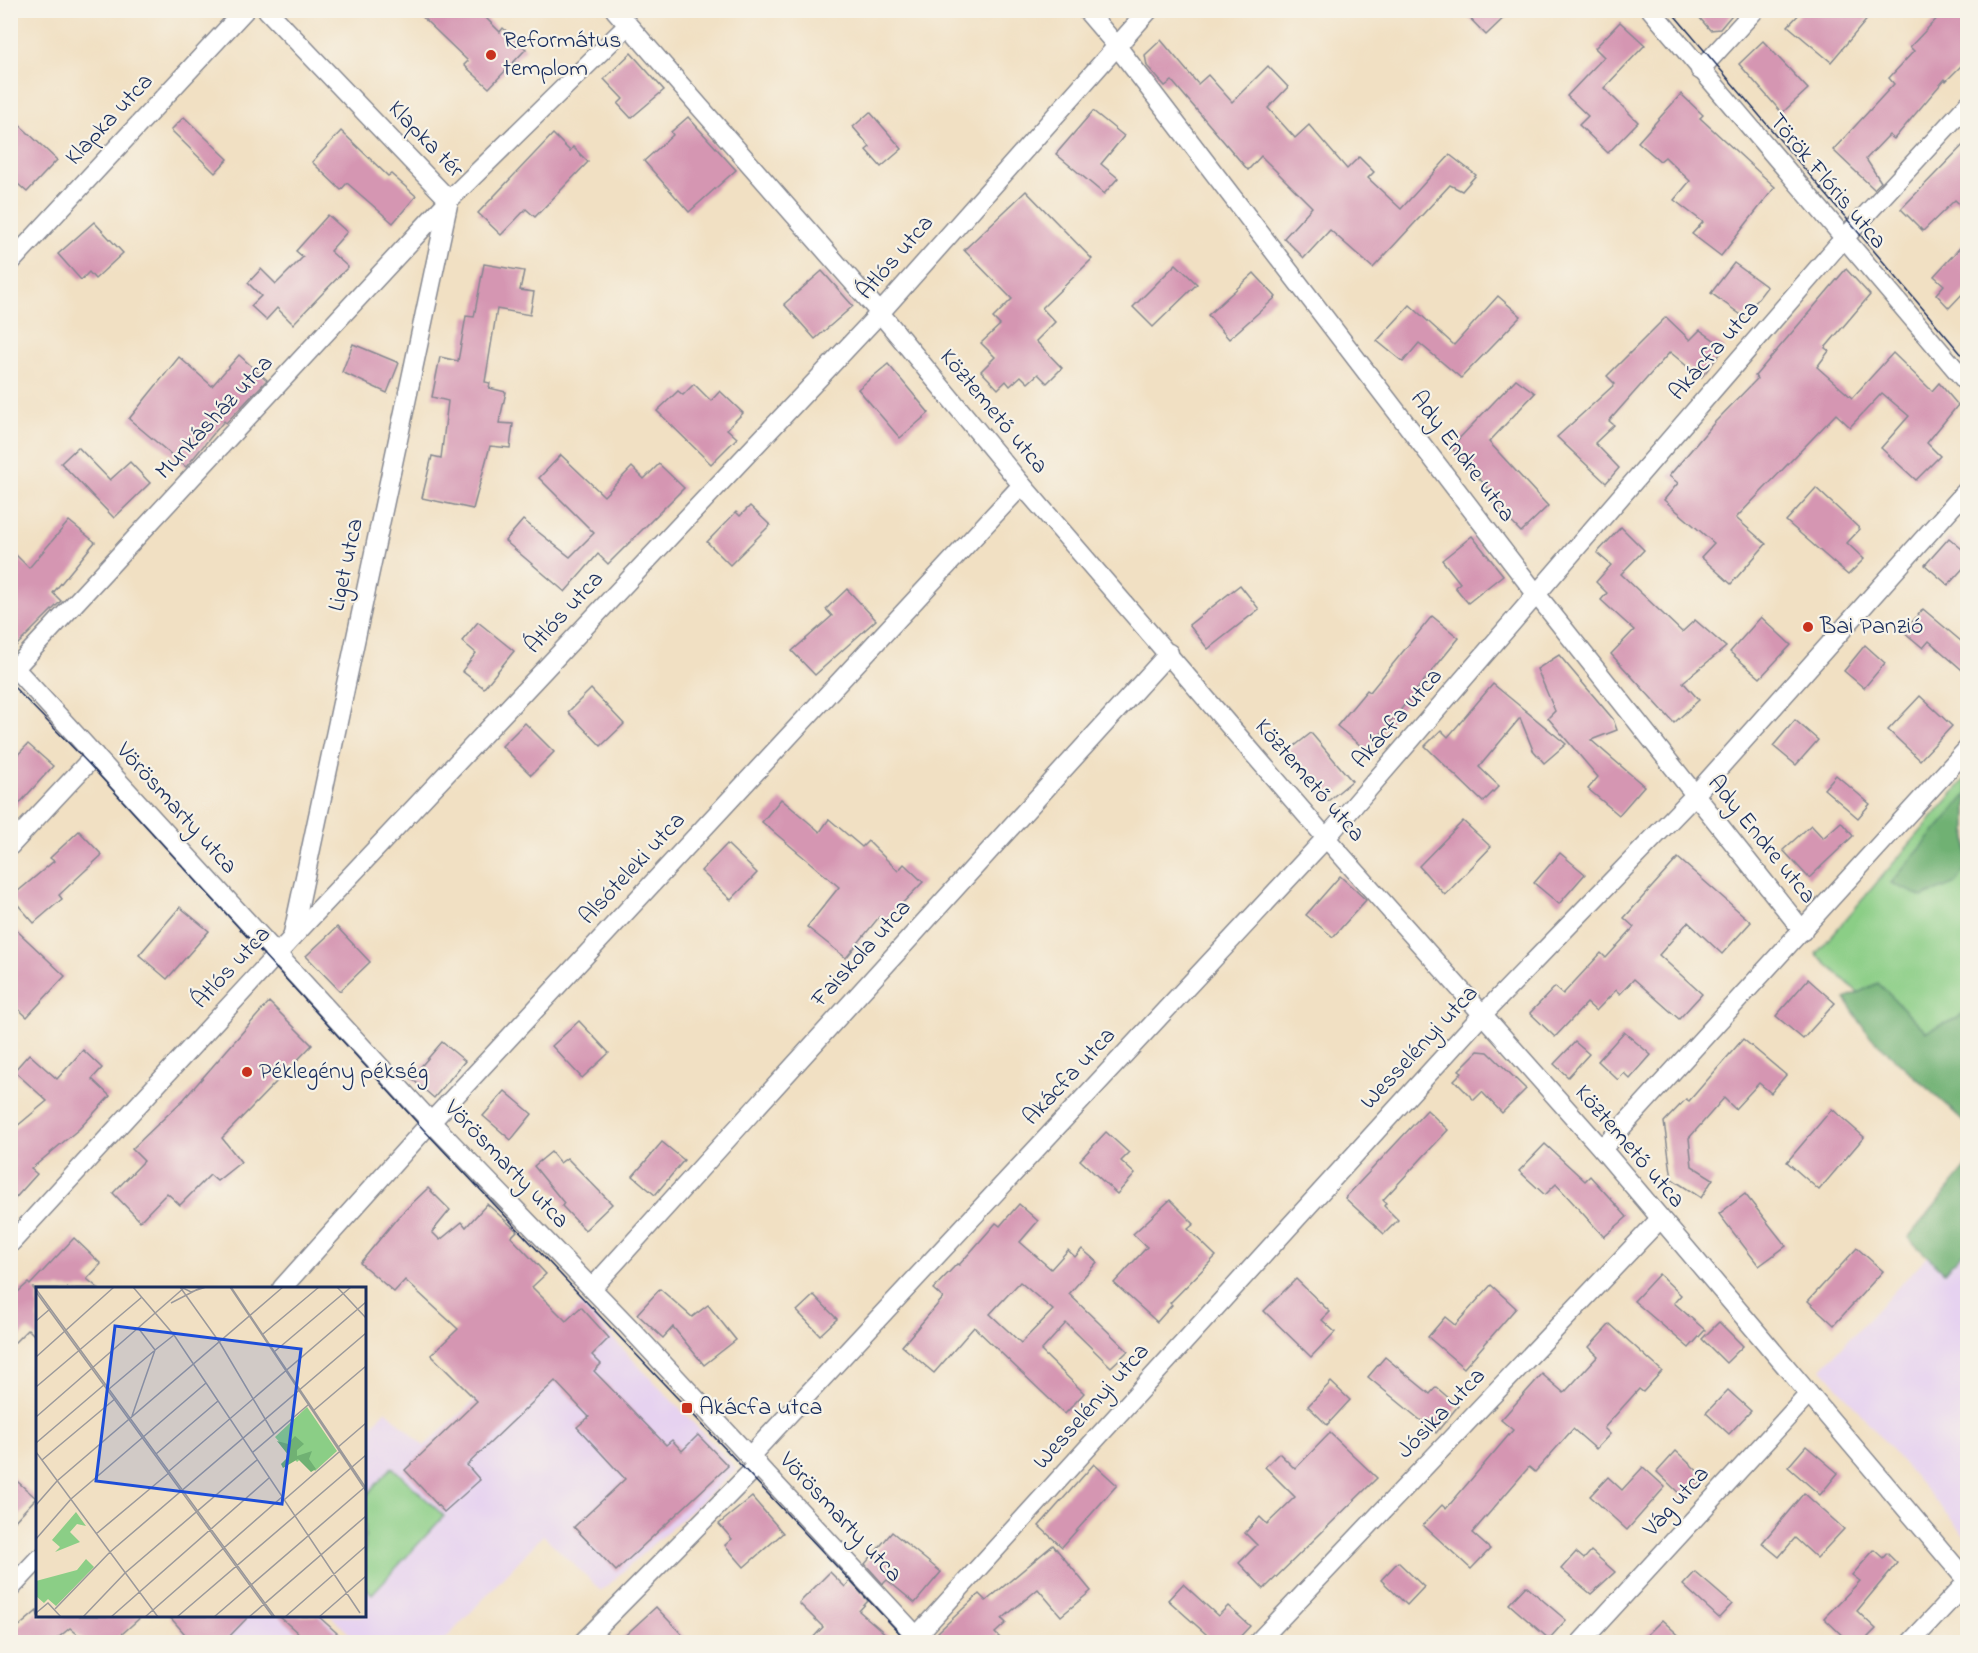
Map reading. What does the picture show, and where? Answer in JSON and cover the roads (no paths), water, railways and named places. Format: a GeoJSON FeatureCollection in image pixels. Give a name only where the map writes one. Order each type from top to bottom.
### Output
{"type":"FeatureCollection","features":[{"type":"Feature","properties":{"kind":"street","name":"Klapka utca"},"geometry":{"type":"LineString","coordinates":[[10,263],[245,10]]}},
{"type":"Feature","properties":{"kind":"street","name":"Klapka tér"},"geometry":{"type":"LineString","coordinates":[[267,10],[449,200],[628,25]]}},
{"type":"Feature","properties":{"kind":"street","name":"Köztemető utca"},"geometry":{"type":"LineString","coordinates":[[615,10],[880,313],[1022,485],[1326,838],[1481,1016],[1602,1149],[1967,1582]]}},
{"type":"Feature","properties":{"kind":"street","name":"Ady Endre utca"},"geometry":{"type":"LineString","coordinates":[[1086,10],[1116,45],[1537,595],[1803,931]]}},
{"type":"Feature","properties":{"kind":"street","name":"Átlós utca"},"geometry":{"type":"LineString","coordinates":[[10,1244],[291,939],[880,313],[1149,10]]}},
{"type":"Feature","properties":{"kind":"street","name":"Török Flóris utca"},"geometry":{"type":"LineString","coordinates":[[1651,10],[1968,384]]}},
{"type":"Feature","properties":{"kind":"street"},"geometry":{"type":"LineString","coordinates":[[1700,70],[1755,10]]}},
{"type":"Feature","properties":{"kind":"street","name":"Akácfa utca"},"geometry":{"type":"LineString","coordinates":[[583,1642],[754,1460],[1326,838],[1843,239],[1968,104]]}},
{"type":"Feature","properties":{"kind":"street","name":"Munkásház utca"},"geometry":{"type":"LineString","coordinates":[[13,665],[449,200]]}},
{"type":"Feature","properties":{"kind":"street","name":"Liget utca"},"geometry":{"type":"LineString","coordinates":[[291,939],[449,200]]}},
{"type":"Feature","properties":{"kind":"street","name":"Alsóteleki utca"},"geometry":{"type":"LineString","coordinates":[[283,1287],[431,1122],[1022,485]]}},
{"type":"Feature","properties":{"kind":"street","name":"Wesselényi utca"},"geometry":{"type":"LineString","coordinates":[[917,1640],[1481,1016],[1694,796],[1968,489]]}},
{"type":"Feature","properties":{"kind":"street","name":"Faiskola utca"},"geometry":{"type":"LineString","coordinates":[[592,1288],[1168,653]]}},
{"type":"Feature","properties":{"kind":"street","name":"Vörösmarty utca"},"geometry":{"type":"LineString","coordinates":[[13,665],[277,956],[431,1122],[754,1460],[917,1640]]}},
{"type":"Feature","properties":{"kind":"street"},"geometry":{"type":"LineString","coordinates":[[1602,1149],[1968,748]]}},
{"type":"Feature","properties":{"kind":"street"},"geometry":{"type":"LineString","coordinates":[[10,846],[95,755]]}},
{"type":"Feature","properties":{"kind":"street","name":"Jósika utca"},"geometry":{"type":"LineString","coordinates":[[1258,1642],[1660,1219]]}},
{"type":"Feature","properties":{"kind":"street","name":"Vág utca"},"geometry":{"type":"LineString","coordinates":[[1581,1642],[1809,1394]]}},
{"type":"Feature","properties":{"kind":"street"},"geometry":{"type":"LineString","coordinates":[[10,1589],[36,1561]]}},
{"type":"Feature","properties":{"kind":"street"},"geometry":{"type":"LineString","coordinates":[[1911,1642],[1967,1582]]}},
{"type":"Feature","properties":{"kind":"tram line"},"geometry":{"type":"LineString","coordinates":[[1670,10],[1968,362]]}},
{"type":"Feature","properties":{"kind":"tram line"},"geometry":{"type":"LineString","coordinates":[[10,683],[88,763],[424,1130],[908,1642]]}},
{"type":"Feature","properties":{"kind":"place","name":"Református templom"},"geometry":{"type":"Point","coordinates":[491,55]}},
{"type":"Feature","properties":{"kind":"place","name":"Bai Panzió"},"geometry":{"type":"Point","coordinates":[1808,627]}},
{"type":"Feature","properties":{"kind":"place","name":"Péklegény pékség"},"geometry":{"type":"Point","coordinates":[247,1072]}},
{"type":"Feature","properties":{"kind":"place","name":"Akácfa utca"},"geometry":{"type":"Point","coordinates":[687,1408]}}]}
